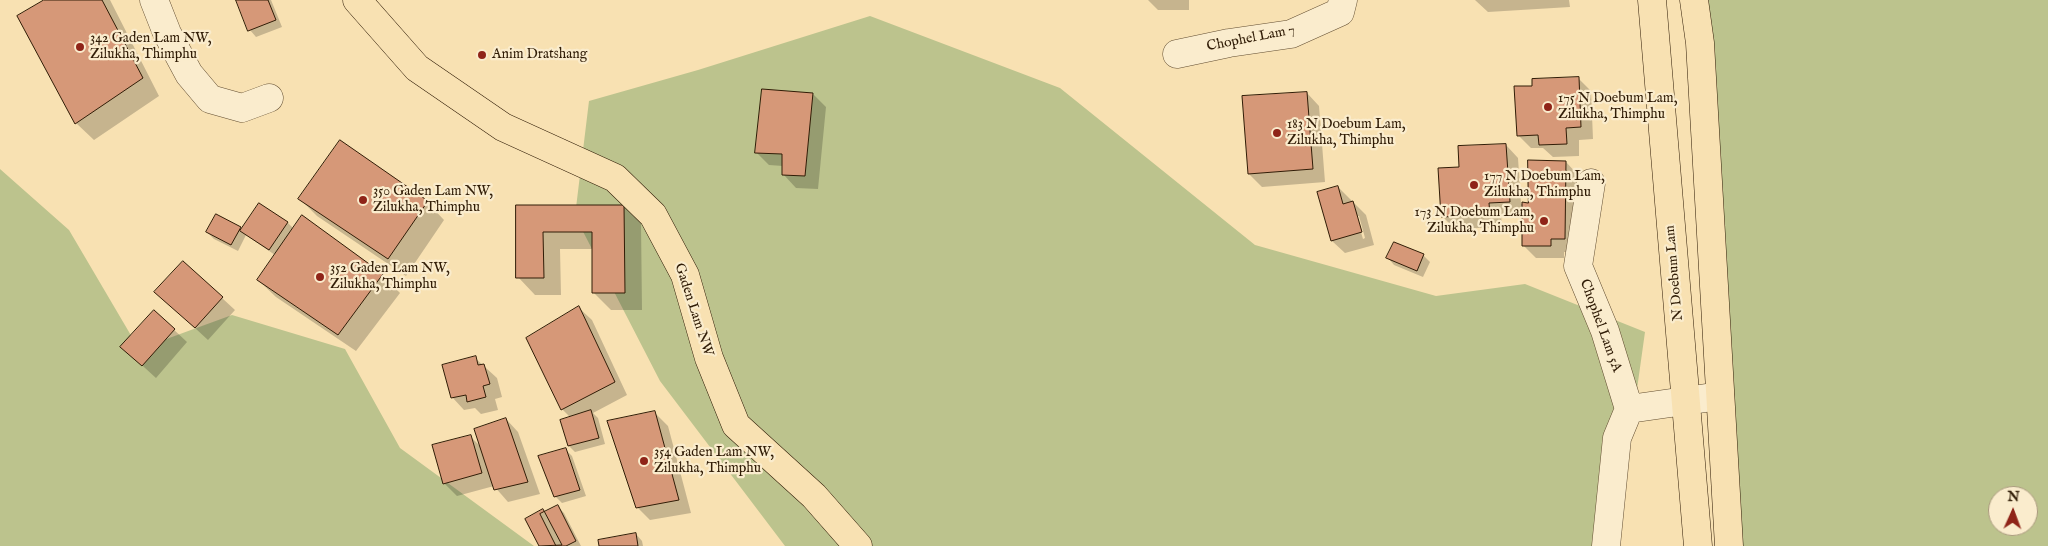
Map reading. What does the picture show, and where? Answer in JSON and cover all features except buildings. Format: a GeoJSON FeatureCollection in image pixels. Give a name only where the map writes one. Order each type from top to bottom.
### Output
{"type":"FeatureCollection","features":[{"type":"Feature","properties":{"kind":"main road","name":"Gaden Lam NW"},"geometry":{"type":"LineString","coordinates":[[358,0],[417,68],[503,128],[615,178],[653,215],[685,275],[709,358],[736,425],[814,496],[858,546]]}},
{"type":"Feature","properties":{"kind":"main road","name":"N Doebum Lam"},"geometry":{"type":"LineString","coordinates":[[1652,0],[1698,546]]}},
{"type":"Feature","properties":{"kind":"main road"},"geometry":{"type":"LineString","coordinates":[[1694,0],[1700,43],[1729,546]]}},
{"type":"Feature","properties":{"kind":"street"},"geometry":{"type":"LineString","coordinates":[[154,0],[167,33],[189,74],[210,99],[242,108],[269,98]]}},
{"type":"Feature","properties":{"kind":"street","name":"Chophel Lam 7"},"geometry":{"type":"LineString","coordinates":[[1177,54],[1229,43],[1291,34],[1340,12],[1343,0]]}},
{"type":"Feature","properties":{"kind":"street","name":"Chophel Lam 5A"},"geometry":{"type":"LineString","coordinates":[[1591,184],[1578,266],[1605,331],[1629,409]]}},
{"type":"Feature","properties":{"kind":"street"},"geometry":{"type":"LineString","coordinates":[[1606,546],[1617,438],[1629,409],[1720,396]]}},
{"type":"Feature","properties":{"kind":"green space"},"geometry":{"type":"Polygon","coordinates":[[[1697,0],[2048,0],[2048,546],[1729,546],[1697,0]]]}},
{"type":"Feature","properties":{"kind":"green space"},"geometry":{"type":"Polygon","coordinates":[[[870,16],[1060,88],[1255,245],[1436,296],[1525,284],[1645,332],[1615,546],[785,546],[660,381],[575,216],[589,101],[698,70],[870,16]]]}},
{"type":"Feature","properties":{"kind":"green space"},"geometry":{"type":"Polygon","coordinates":[[[0,169],[69,230],[139,349],[232,315],[345,349],[400,448],[534,546],[0,546],[0,169]]]}},
{"type":"Feature","properties":{"kind":"place","name":"342 Gaden Lam NW, Zilukha, Thimphu"},"geometry":{"type":"Point","coordinates":[80,47]}},
{"type":"Feature","properties":{"kind":"place","name":"Anim Dratshang"},"geometry":{"type":"Point","coordinates":[482,55]}},
{"type":"Feature","properties":{"kind":"place","name":"175 N Doebum Lam, Zilukha, Thimphu"},"geometry":{"type":"Point","coordinates":[1548,107]}},
{"type":"Feature","properties":{"kind":"place","name":"183 N Doebum Lam, Zilukha, Thimphu"},"geometry":{"type":"Point","coordinates":[1277,133]}},
{"type":"Feature","properties":{"kind":"place","name":"177 N Doebum Lam, Zilukha, Thimphu"},"geometry":{"type":"Point","coordinates":[1474,185]}},
{"type":"Feature","properties":{"kind":"place","name":"350 Gaden Lam NW, Zilukha, Thimphu"},"geometry":{"type":"Point","coordinates":[363,200]}},
{"type":"Feature","properties":{"kind":"place","name":"173 N Doebum Lam, Zilukha, Thimphu"},"geometry":{"type":"Point","coordinates":[1544,221]}},
{"type":"Feature","properties":{"kind":"place","name":"352 Gaden Lam NW, Zilukha, Thimphu"},"geometry":{"type":"Point","coordinates":[320,277]}},
{"type":"Feature","properties":{"kind":"place","name":"354 Gaden Lam NW, Zilukha, Thimphu"},"geometry":{"type":"Point","coordinates":[644,461]}}]}
